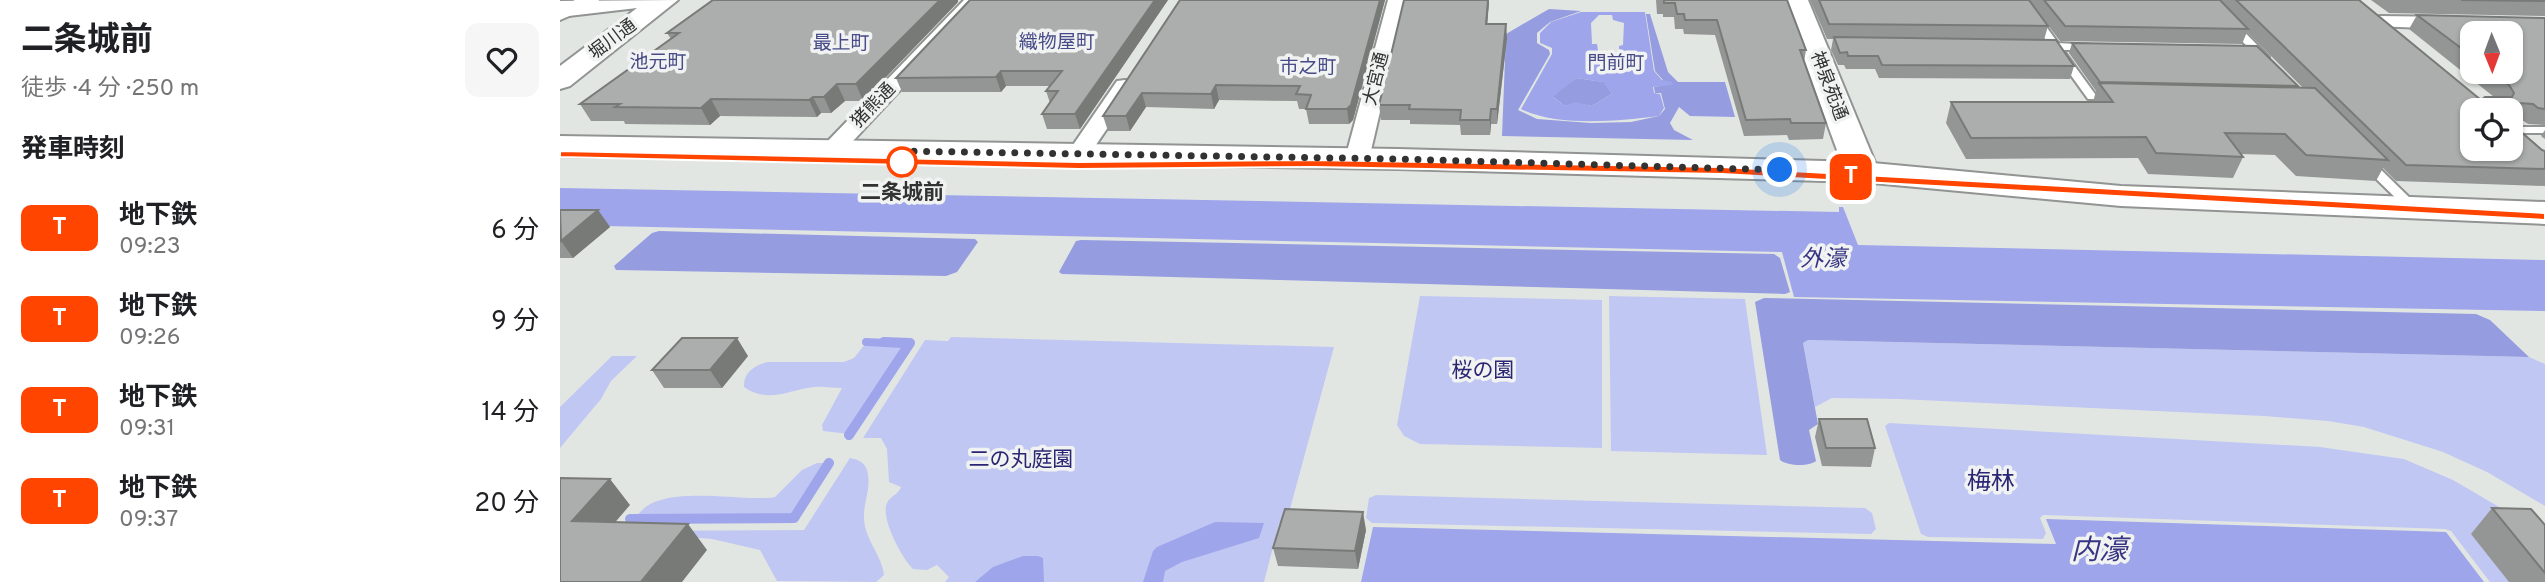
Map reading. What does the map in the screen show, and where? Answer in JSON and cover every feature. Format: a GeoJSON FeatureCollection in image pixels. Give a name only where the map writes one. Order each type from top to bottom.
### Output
{"type":"FeatureCollection","features":[{"type":"Feature","properties":{"kind":"main road"},"geometry":{"type":"LineString","coordinates":[[583,6],[641,0]]}},
{"type":"Feature","properties":{"kind":"main road","name":"堀川通"},"geometry":{"type":"LineString","coordinates":[[560,80],[665,0]]}},
{"type":"Feature","properties":{"kind":"main road","name":"神泉苑通"},"geometry":{"type":"LineString","coordinates":[[1795,0],[1819,44],[1861,172]]}},
{"type":"Feature","properties":{"kind":"main road","name":"堀川通"},"geometry":{"type":"LineString","coordinates":[[560,38],[583,6]]}},
{"type":"Feature","properties":{"kind":"main road"},"geometry":{"type":"LineString","coordinates":[[2371,16],[2412,48]]}},
{"type":"Feature","properties":{"kind":"main road"},"geometry":{"type":"LineString","coordinates":[[2523,140],[2545,158]]}},
{"type":"Feature","properties":{"kind":"main road"},"geometry":{"type":"LineString","coordinates":[[560,146],[1079,153],[1861,172],[2121,196],[2545,213]]}},
{"type":"Feature","properties":{"kind":"street","name":"猪熊通"},"geometry":{"type":"LineString","coordinates":[[832,150],[975,0]]}},
{"type":"Feature","properties":{"kind":"street","name":"大宮通"},"geometry":{"type":"LineString","coordinates":[[1357,159],[1397,0]]}},
{"type":"Feature","properties":{"kind":"street"},"geometry":{"type":"LineString","coordinates":[[2371,16],[2460,22]]}},
{"type":"Feature","properties":{"kind":"street"},"geometry":{"type":"LineString","coordinates":[[1079,153],[1136,68]]}},
{"type":"Feature","properties":{"kind":"lane"},"geometry":{"type":"LineString","coordinates":[[2022,0],[2092,97],[2119,98]]}},
{"type":"Feature","properties":{"kind":"lane"},"geometry":{"type":"LineString","coordinates":[[2208,0],[2274,68]]}},
{"type":"Feature","properties":{"kind":"lane"},"geometry":{"type":"LineString","coordinates":[[2029,46],[2096,47]]}},
{"type":"Feature","properties":{"kind":"lane"},"geometry":{"type":"LineString","coordinates":[[2244,50],[2257,50]]}},
{"type":"Feature","properties":{"kind":"lane"},"geometry":{"type":"LineString","coordinates":[[2523,130],[2545,130]]}},
{"type":"Feature","properties":{"kind":"lane"},"geometry":{"type":"LineString","coordinates":[[2362,158],[2411,206]]}},
{"type":"Feature","properties":{"kind":"green space","name":"桜の園"},"geometry":{"type":"Polygon","coordinates":[[[1420,296],[1602,300],[1602,448],[1420,444],[1404,436],[1397,425],[1420,296]]]}},
{"type":"Feature","properties":{"kind":"green space"},"geometry":{"type":"Polygon","coordinates":[[[1609,296],[1745,299],[1767,455],[1611,451],[1609,296]]]}},
{"type":"Feature","properties":{"kind":"green space","name":"二の丸庭園"},"geometry":{"type":"Polygon","coordinates":[[[951,337],[1334,347],[1287,520],[1279,524],[1264,582],[945,582],[949,577],[937,565],[927,570],[913,569],[889,528],[887,503],[901,487],[889,482],[887,449],[881,438],[863,438],[925,340],[948,341],[951,337]]]}},
{"type":"Feature","properties":{"kind":"green space"},"geometry":{"type":"Polygon","coordinates":[[[1808,340],[2529,357],[2545,364],[2545,506],[2487,472],[2443,452],[2364,427],[2328,421],[1898,399],[1832,398],[1815,407],[1803,343],[1808,340]]]}},
{"type":"Feature","properties":{"kind":"green space"},"geometry":{"type":"Polygon","coordinates":[[[865,344],[907,345],[849,434],[823,431],[822,425],[842,388],[814,387],[762,395],[744,387],[748,374],[763,363],[844,362],[854,358],[865,344]]]}},
{"type":"Feature","properties":{"kind":"green space"},"geometry":{"type":"Polygon","coordinates":[[[612,356],[637,356],[611,381],[601,399],[560,448],[560,407],[612,356]]]}},
{"type":"Feature","properties":{"kind":"green space","name":"梅林"},"geometry":{"type":"Polygon","coordinates":[[[1889,423],[2320,447],[2404,459],[2453,480],[2518,518],[2545,582],[2490,582],[2451,531],[2445,529],[2043,515],[2040,518],[2046,533],[2043,539],[1928,537],[1921,534],[1885,426],[1889,423]]]}},
{"type":"Feature","properties":{"kind":"green space"},"geometry":{"type":"Polygon","coordinates":[[[850,458],[861,462],[867,470],[865,527],[884,575],[876,582],[777,581],[760,550],[712,539],[618,531],[804,530],[850,458]]]}},
{"type":"Feature","properties":{"kind":"green space"},"geometry":{"type":"Polygon","coordinates":[[[817,463],[830,463],[795,517],[636,518],[646,507],[661,500],[679,497],[775,497],[802,470],[817,463]]]}},
{"type":"Feature","properties":{"kind":"green space"},"geometry":{"type":"Polygon","coordinates":[[[1376,495],[1865,508],[1872,513],[1876,529],[1871,534],[1372,523],[1366,518],[1369,498],[1376,495]]]}},
{"type":"Feature","properties":{"kind":"shaded area"},"geometry":{"type":"Polygon","coordinates":[[[1549,9],[1581,11],[1550,22],[1537,33],[1537,43],[1549,50],[1550,54],[1518,110],[1537,119],[1591,123],[1631,122],[1659,116],[1665,109],[1661,93],[1655,93],[1654,87],[1660,86],[1663,80],[1655,71],[1646,14],[1650,14],[1668,72],[1678,82],[1725,82],[1735,117],[1690,116],[1679,107],[1670,123],[1674,130],[1693,140],[1502,136],[1506,34],[1549,9]]]}},
{"type":"Feature","properties":{"kind":"shaded area"},"geometry":{"type":"Polygon","coordinates":[[[1576,78],[1604,82],[1612,94],[1592,106],[1575,103],[1565,106],[1552,96],[1576,78]]]}},
{"type":"Feature","properties":{"kind":"shaded area"},"geometry":{"type":"Polygon","coordinates":[[[659,231],[975,239],[978,242],[957,272],[946,276],[616,270],[614,266],[652,233],[659,231]]]}},
{"type":"Feature","properties":{"kind":"shaded area"},"geometry":{"type":"Polygon","coordinates":[[[1076,241],[1774,254],[1780,258],[1790,292],[1785,294],[1062,274],[1059,272],[1076,241]]]}},
{"type":"Feature","properties":{"kind":"shaded area"},"geometry":{"type":"Polygon","coordinates":[[[1764,298],[2476,314],[2490,320],[2529,357],[1808,340],[1803,343],[1818,424],[1809,430],[1816,461],[1798,465],[1780,460],[1755,302],[1764,298]]]}},
{"type":"Feature","properties":{"kind":"water"},"geometry":{"type":"Polygon","coordinates":[[[1581,12],[1645,12],[1654,71],[1662,80],[1672,82],[1673,85],[1653,87],[1654,93],[1660,94],[1664,108],[1659,116],[1589,121],[1536,115],[1521,109],[1552,54],[1552,48],[1540,43],[1540,33],[1551,22],[1581,12]],[[1599,15],[1591,23],[1592,44],[1597,44],[1599,57],[1619,57],[1619,46],[1623,45],[1624,23],[1613,20],[1612,15],[1599,15]],[[1576,78],[1553,97],[1565,106],[1575,102],[1592,106],[1612,94],[1603,82],[1576,78]]]}},
{"type":"Feature","properties":{"kind":"water","name":"外濠"},"geometry":{"type":"Polygon","coordinates":[[[560,188],[1839,212],[1839,207],[1843,207],[1858,245],[2545,260],[2545,311],[1794,297],[1782,252],[560,225],[560,188]]]}},
{"type":"Feature","properties":{"kind":"water","name":"内濠"},"geometry":{"type":"Polygon","coordinates":[[[2046,519],[2446,532],[2484,582],[1361,582],[1373,527],[2056,544],[2046,519]]]}},
{"type":"Feature","properties":{"kind":"water"},"geometry":{"type":"Polygon","coordinates":[[[1215,522],[1264,523],[1259,538],[1182,562],[1165,571],[1163,582],[1143,582],[1153,551],[1157,547],[1215,522]]]}},
{"type":"Feature","properties":{"kind":"water"},"geometry":{"type":"Polygon","coordinates":[[[1023,556],[1043,558],[1044,582],[975,582],[993,567],[1023,556]]]}},
{"type":"Feature","properties":{"kind":"building"},"geometry":{"type":"Polygon","coordinates":[[[713,0],[940,0],[856,84],[837,84],[824,97],[813,97],[809,100],[711,99],[701,108],[580,104],[679,33],[667,33],[713,0]]]}},
{"type":"Feature","properties":{"kind":"building"},"geometry":{"type":"Polygon","coordinates":[[[970,0],[1155,0],[1075,114],[1042,114],[1058,91],[1046,91],[1062,71],[1001,71],[996,77],[896,78],[970,0]]]}},
{"type":"Feature","properties":{"kind":"building"},"geometry":{"type":"Polygon","coordinates":[[[1180,0],[1380,0],[1351,105],[1347,109],[1306,109],[1311,95],[1296,94],[1300,86],[1216,85],[1211,94],[1142,93],[1126,116],[1103,116],[1180,0]]]}},
{"type":"Feature","properties":{"kind":"building"},"geometry":{"type":"Polygon","coordinates":[[[1404,0],[1488,0],[1486,24],[1506,24],[1497,109],[1491,109],[1490,120],[1460,120],[1461,110],[1409,109],[1410,105],[1379,105],[1404,0]]]}},
{"type":"Feature","properties":{"kind":"building"},"geometry":{"type":"Polygon","coordinates":[[[1664,0],[1787,0],[1806,50],[1800,50],[1826,123],[1791,123],[1790,119],[1746,120],[1717,20],[1685,20],[1684,14],[1677,14],[1675,3],[1664,3],[1664,0]]]}},
{"type":"Feature","properties":{"kind":"building"},"geometry":{"type":"Polygon","coordinates":[[[1819,0],[2029,0],[2048,26],[1829,24],[1819,0]]]}},
{"type":"Feature","properties":{"kind":"building"},"geometry":{"type":"Polygon","coordinates":[[[2044,0],[2220,0],[2248,29],[2065,26],[2044,0]]]}},
{"type":"Feature","properties":{"kind":"building"},"geometry":{"type":"Polygon","coordinates":[[[2236,0],[2359,0],[2479,98],[2460,98],[2460,161],[2523,161],[2523,133],[2545,151],[2545,169],[2406,165],[2236,0]]]}},
{"type":"Feature","properties":{"kind":"building"},"geometry":{"type":"Polygon","coordinates":[[[2461,0],[2545,0],[2545,1],[2461,0]]]}},
{"type":"Feature","properties":{"kind":"building"},"geometry":{"type":"Polygon","coordinates":[[[2417,15],[2545,18],[2545,109],[2523,103],[2523,98],[2484,98],[2512,97],[2514,93],[2508,84],[2524,84],[2524,21],[2460,21],[2460,47],[2417,15]]]}},
{"type":"Feature","properties":{"kind":"building"},"geometry":{"type":"Polygon","coordinates":[[[1834,37],[2056,40],[2074,66],[1882,65],[1878,56],[1848,56],[1847,52],[1840,53],[1834,37]]]}},
{"type":"Feature","properties":{"kind":"building"},"geometry":{"type":"Polygon","coordinates":[[[2072,43],[2257,46],[2298,86],[2100,82],[2072,43]]]}},
{"type":"Feature","properties":{"kind":"building"},"geometry":{"type":"Polygon","coordinates":[[[2099,83],[2315,88],[2388,160],[2306,155],[2285,134],[2225,133],[2243,157],[2156,153],[2146,137],[1971,138],[1951,102],[2113,102],[2099,83]]]}},
{"type":"Feature","properties":{"kind":"building"},"geometry":{"type":"Polygon","coordinates":[[[560,210],[598,210],[561,241],[560,210]]]}},
{"type":"Feature","properties":{"kind":"building"},"geometry":{"type":"Polygon","coordinates":[[[682,338],[737,338],[710,370],[652,370],[682,338]]]}},
{"type":"Feature","properties":{"kind":"building"},"geometry":{"type":"Polygon","coordinates":[[[1819,419],[1867,419],[1875,448],[1826,448],[1819,419]]]}},
{"type":"Feature","properties":{"kind":"building"},"geometry":{"type":"Polygon","coordinates":[[[560,478],[610,479],[572,521],[688,524],[641,582],[560,582],[560,478]]]}},
{"type":"Feature","properties":{"kind":"building"},"geometry":{"type":"Polygon","coordinates":[[[2492,508],[2531,509],[2545,525],[2545,573],[2492,508]]]}},
{"type":"Feature","properties":{"kind":"building"},"geometry":{"type":"Polygon","coordinates":[[[1285,509],[1363,512],[1355,551],[1273,548],[1285,509]]]}},
{"type":"Feature","properties":{"kind":"waterway"},"geometry":{"type":"LineString","coordinates":[[866,342],[909,344]]}},
{"type":"Feature","properties":{"kind":"waterway"},"geometry":{"type":"LineString","coordinates":[[849,435],[910,343],[884,342]]}},
{"type":"Feature","properties":{"kind":"waterway"},"geometry":{"type":"LineString","coordinates":[[630,519],[794,518],[829,463]]}},
{"type":"Feature","properties":{"kind":"metro line","name":"T"},"geometry":{"type":"LineString","coordinates":[[560,155],[1079,165],[1314,164],[1722,171],[2545,216]]}},
{"type":"Feature","properties":{"kind":"place","name":"二条城前"},"geometry":{"type":"Point","coordinates":[902,162]}},
{"type":"Feature","properties":{"kind":"district","name":"織物屋町"},"geometry":{"type":"Point","coordinates":[1057,43]}},
{"type":"Feature","properties":{"kind":"district","name":"最上町"},"geometry":{"type":"Point","coordinates":[841,44]}},
{"type":"Feature","properties":{"kind":"district","name":"池元町"},"geometry":{"type":"Point","coordinates":[658,63]}},
{"type":"Feature","properties":{"kind":"district","name":"門前町"},"geometry":{"type":"Point","coordinates":[1616,64]}},
{"type":"Feature","properties":{"kind":"district","name":"市之町"},"geometry":{"type":"Point","coordinates":[1308,68]}},
{"type":"Feature","properties":{"kind":"route"},"geometry":{"type":"LineString","coordinates":[[902,162],[900,151],[1398,159],[1780,170]]}}]}
